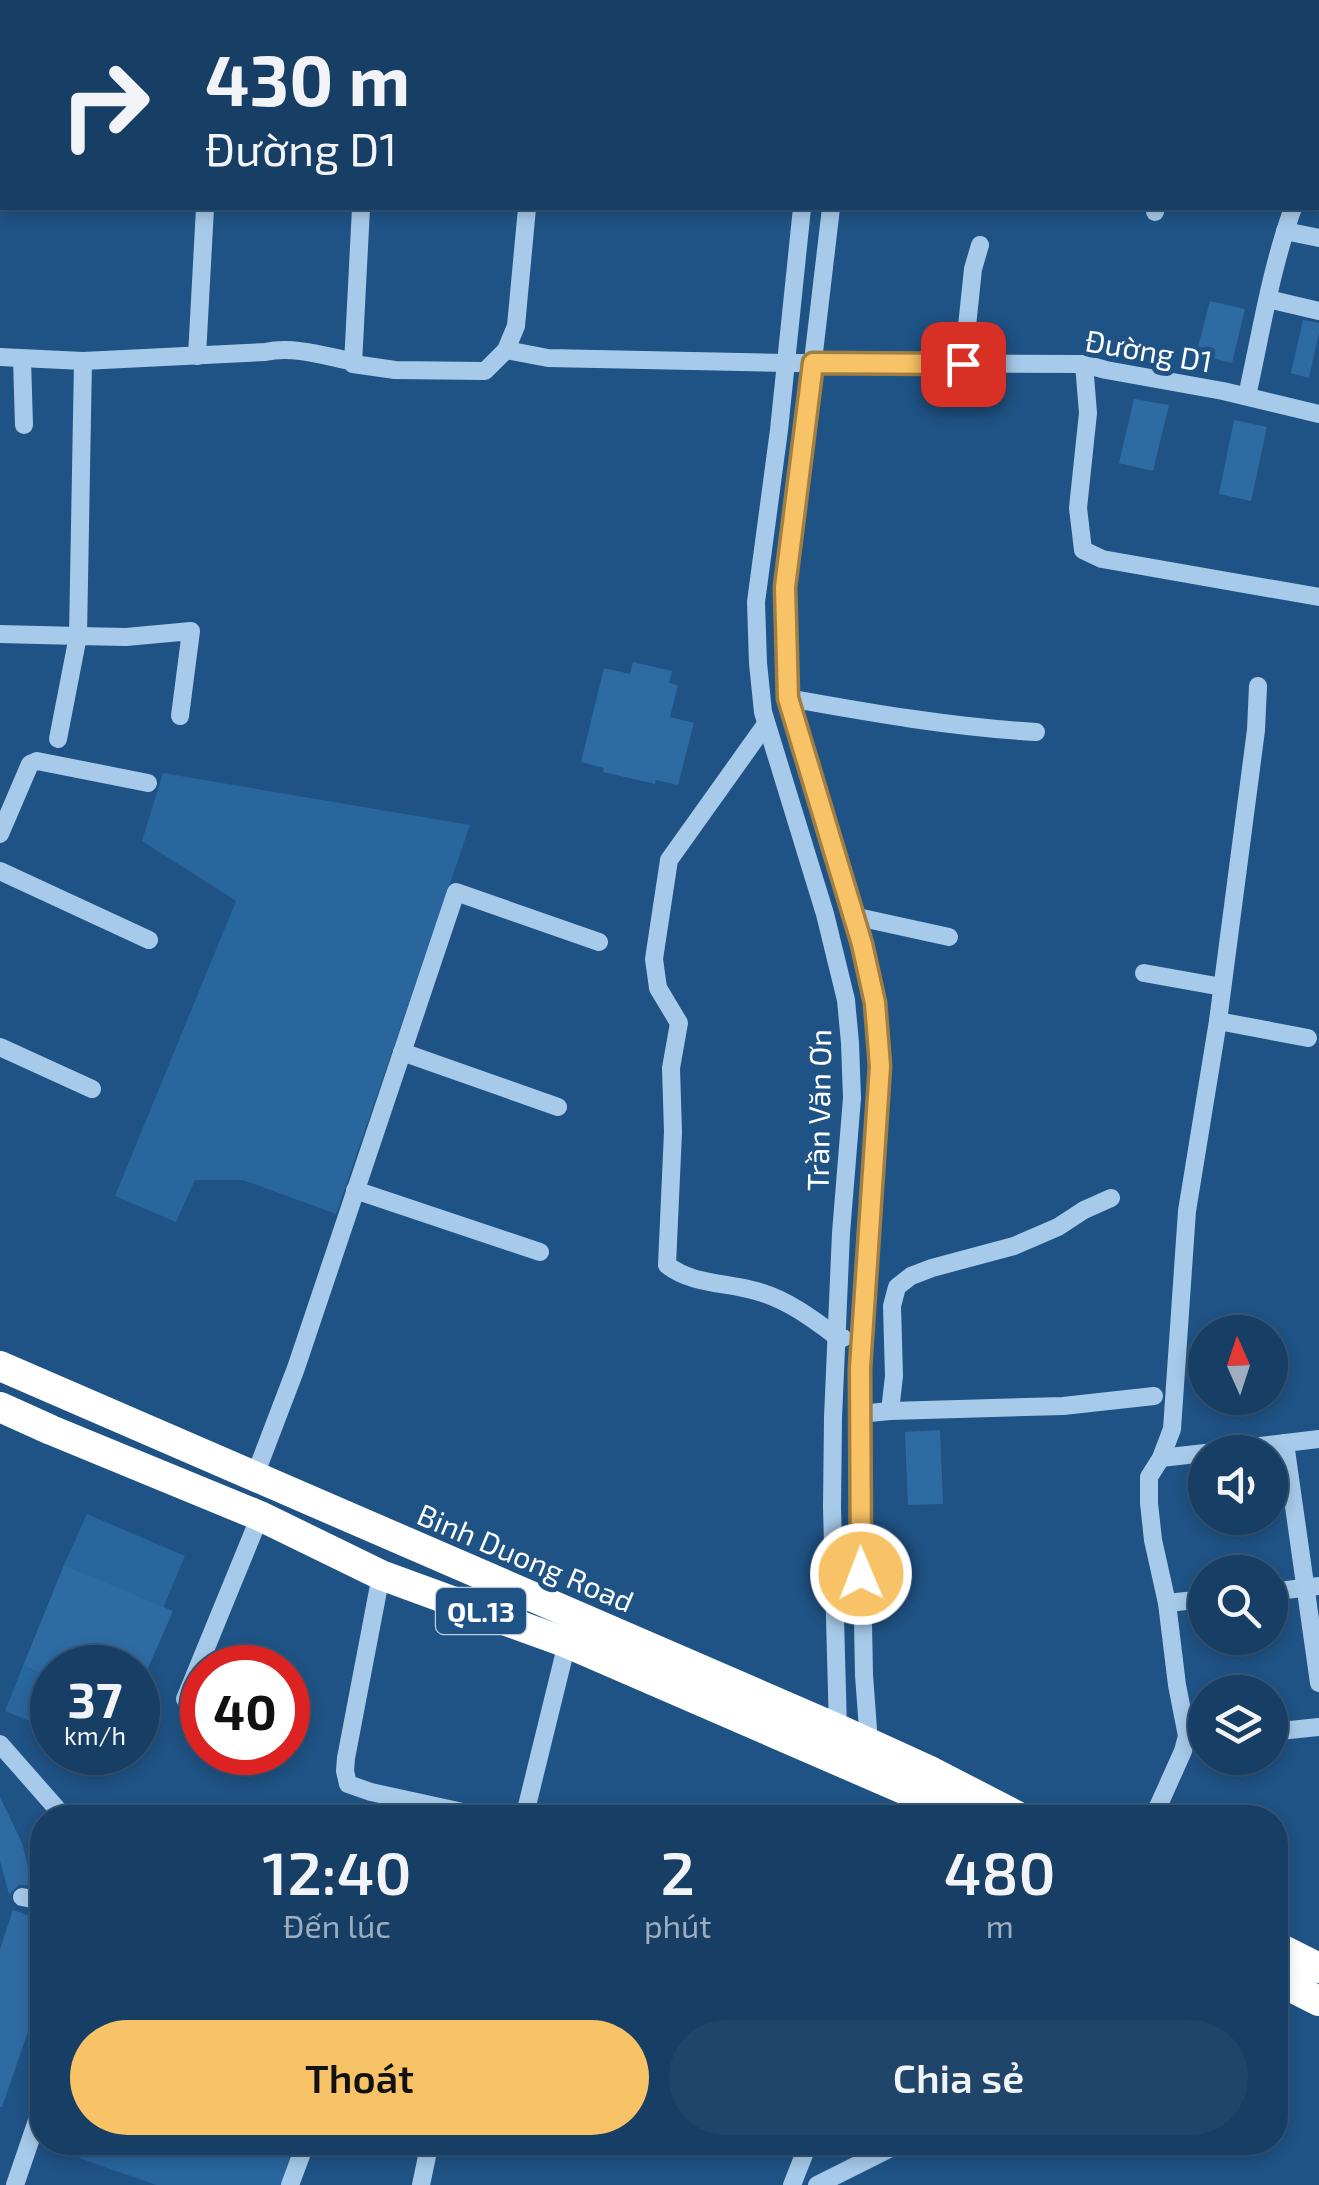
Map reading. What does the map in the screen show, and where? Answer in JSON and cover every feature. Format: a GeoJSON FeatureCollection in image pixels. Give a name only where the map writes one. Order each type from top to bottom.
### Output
{"type":"FeatureCollection","features":[{"type":"Feature","properties":{"kind":"highway","name":"Binh Duong Road"},"geometry":{"type":"LineString","coordinates":[[0,1366],[838,1729],[996,1805]]}},
{"type":"Feature","properties":{"kind":"highway","name":"Binh Duong Road"},"geometry":{"type":"LineString","coordinates":[[0,1406],[260,1516],[381,1575],[567,1643],[934,1805]]}},
{"type":"Feature","properties":{"kind":"highway"},"geometry":{"type":"LineString","coordinates":[[1288,1952],[1319,1968]]}},
{"type":"Feature","properties":{"kind":"highway"},"geometry":{"type":"LineString","coordinates":[[1288,1986],[1319,2001]]}},
{"type":"Feature","properties":{"kind":"street"},"geometry":{"type":"LineString","coordinates":[[197,356],[204,210]]}},
{"type":"Feature","properties":{"kind":"street"},"geometry":{"type":"LineString","coordinates":[[352,364],[361,210]]}},
{"type":"Feature","properties":{"kind":"street"},"geometry":{"type":"LineString","coordinates":[[0,356],[83,362],[275,350],[395,370],[485,372],[506,350],[516,326],[527,210]]}},
{"type":"Feature","properties":{"kind":"street","name":"Trần Văn Ơn"},"geometry":{"type":"LineString","coordinates":[[802,210],[756,602],[766,724],[825,914],[846,1000],[852,1098],[841,1233],[832,1508],[838,1729]]}},
{"type":"Feature","properties":{"kind":"street","name":"Trần Văn Ơn"},"geometry":{"type":"LineString","coordinates":[[830,210],[785,587],[788,698],[869,971],[880,1066],[858,1414],[869,1744]]}},
{"type":"Feature","properties":{"kind":"street"},"geometry":{"type":"LineString","coordinates":[[1247,396],[1284,230],[1292,210]]}},
{"type":"Feature","properties":{"kind":"street"},"geometry":{"type":"LineString","coordinates":[[1284,230],[1319,238]]}},
{"type":"Feature","properties":{"kind":"street"},"geometry":{"type":"LineString","coordinates":[[963,364],[973,269],[980,245]]}},
{"type":"Feature","properties":{"kind":"street"},"geometry":{"type":"LineString","coordinates":[[1268,299],[1319,310]]}},
{"type":"Feature","properties":{"kind":"street","name":"Đường D1"},"geometry":{"type":"LineString","coordinates":[[506,350],[548,358],[1084,364],[1319,414]]}},
{"type":"Feature","properties":{"kind":"street"},"geometry":{"type":"LineString","coordinates":[[22,358],[24,425]]}},
{"type":"Feature","properties":{"kind":"street"},"geometry":{"type":"LineString","coordinates":[[58,740],[78,636],[83,362]]}},
{"type":"Feature","properties":{"kind":"street"},"geometry":{"type":"LineString","coordinates":[[1084,364],[1088,413],[1078,508],[1082,550],[1102,559],[1319,598]]}},
{"type":"Feature","properties":{"kind":"street"},"geometry":{"type":"LineString","coordinates":[[0,634],[126,637],[191,630],[180,716]]}},
{"type":"Feature","properties":{"kind":"street"},"geometry":{"type":"LineString","coordinates":[[1188,1715],[1177,1686],[1167,1603],[1153,1540],[1149,1477],[1172,1429],[1186,1211],[1218,1021],[1256,730],[1258,686]]}},
{"type":"Feature","properties":{"kind":"street"},"geometry":{"type":"LineString","coordinates":[[788,698],[912,720],[1036,732]]}},
{"type":"Feature","properties":{"kind":"street"},"geometry":{"type":"LineString","coordinates":[[766,724],[669,860],[654,959],[658,988],[679,1023],[671,1068],[673,1132],[667,1265],[681,1276],[758,1291],[806,1313],[837,1337],[861,1340]]}},
{"type":"Feature","properties":{"kind":"street"},"geometry":{"type":"LineString","coordinates":[[0,834],[30,764],[37,760],[148,783]]}},
{"type":"Feature","properties":{"kind":"street"},"geometry":{"type":"LineString","coordinates":[[0,870],[149,940]]}},
{"type":"Feature","properties":{"kind":"street"},"geometry":{"type":"LineString","coordinates":[[254,1478],[296,1368],[456,892],[599,942]]}},
{"type":"Feature","properties":{"kind":"street"},"geometry":{"type":"LineString","coordinates":[[853,916],[950,937]]}},
{"type":"Feature","properties":{"kind":"street"},"geometry":{"type":"LineString","coordinates":[[1144,973],[1222,987]]}},
{"type":"Feature","properties":{"kind":"street"},"geometry":{"type":"LineString","coordinates":[[1218,1021],[1308,1038]]}},
{"type":"Feature","properties":{"kind":"street"},"geometry":{"type":"LineString","coordinates":[[0,1048],[92,1088]]}},
{"type":"Feature","properties":{"kind":"street"},"geometry":{"type":"LineString","coordinates":[[402,1052],[558,1107]]}},
{"type":"Feature","properties":{"kind":"street"},"geometry":{"type":"LineString","coordinates":[[355,1190],[540,1252]]}},
{"type":"Feature","properties":{"kind":"street"},"geometry":{"type":"LineString","coordinates":[[890,1412],[894,1376],[892,1306],[897,1287],[932,1268],[1014,1246],[1110,1198]]}},
{"type":"Feature","properties":{"kind":"street"},"geometry":{"type":"LineString","coordinates":[[858,1414],[1048,1407],[1154,1396]]}},
{"type":"Feature","properties":{"kind":"street"},"geometry":{"type":"LineString","coordinates":[[1288,1444],[1319,1439]]}},
{"type":"Feature","properties":{"kind":"street"},"geometry":{"type":"LineString","coordinates":[[1161,1458],[1188,1455]]}},
{"type":"Feature","properties":{"kind":"street"},"geometry":{"type":"LineString","coordinates":[[1288,1460],[1312,1587],[1319,1682]]}},
{"type":"Feature","properties":{"kind":"street"},"geometry":{"type":"LineString","coordinates":[[207,1645],[260,1516]]}},
{"type":"Feature","properties":{"kind":"street"},"geometry":{"type":"LineString","coordinates":[[381,1575],[345,1770],[348,1784],[430,1805]]}},
{"type":"Feature","properties":{"kind":"street"},"geometry":{"type":"LineString","coordinates":[[1167,1603],[1188,1601]]}},
{"type":"Feature","properties":{"kind":"street"},"geometry":{"type":"LineString","coordinates":[[527,1805],[567,1643]]}},
{"type":"Feature","properties":{"kind":"street"},"geometry":{"type":"LineString","coordinates":[[1288,1731],[1319,1728]]}},
{"type":"Feature","properties":{"kind":"street"},"geometry":{"type":"LineString","coordinates":[[0,1744],[54,1805]]}},
{"type":"Feature","properties":{"kind":"street"},"geometry":{"type":"LineString","coordinates":[[1159,1805],[1188,1745]]}},
{"type":"Feature","properties":{"kind":"street"},"geometry":{"type":"LineString","coordinates":[[22,1898],[30,1900]]}},
{"type":"Feature","properties":{"kind":"street"},"geometry":{"type":"LineString","coordinates":[[15,2185],[30,2141]]}},
{"type":"Feature","properties":{"kind":"street"},"geometry":{"type":"LineString","coordinates":[[290,2185],[301,2155]]}},
{"type":"Feature","properties":{"kind":"street"},"geometry":{"type":"LineString","coordinates":[[421,2185],[427,2155]]}},
{"type":"Feature","properties":{"kind":"street"},"geometry":{"type":"LineString","coordinates":[[792,2185],[804,2155]]}},
{"type":"Feature","properties":{"kind":"street"},"geometry":{"type":"LineString","coordinates":[[817,2185],[878,2155]]}},
{"type":"Feature","properties":{"kind":"shaded area"},"geometry":{"type":"Polygon","coordinates":[[[163,773],[470,825],[336,1214],[243,1180],[195,1180],[176,1222],[115,1196],[236,901],[142,841],[163,773]]]}},
{"type":"Feature","properties":{"kind":"shaded area"},"geometry":{"type":"Polygon","coordinates":[[[87,1514],[185,1556],[163,1608],[64,1565],[87,1514]]]}},
{"type":"Feature","properties":{"kind":"shaded area"},"geometry":{"type":"Polygon","coordinates":[[[23,1666],[30,1669],[30,1721],[5,1711],[23,1666]]]}},
{"type":"Feature","properties":{"kind":"shaded area"},"geometry":{"type":"Polygon","coordinates":[[[296,2155],[285,2185],[156,2185],[79,2158],[296,2155]]]}},
{"type":"Feature","properties":{"kind":"building"},"geometry":{"type":"Polygon","coordinates":[[[1210,301],[1245,309],[1232,363],[1196,354],[1210,301]]]}},
{"type":"Feature","properties":{"kind":"building"},"geometry":{"type":"Polygon","coordinates":[[[1303,320],[1319,323],[1309,378],[1291,373],[1303,320]]]}},
{"type":"Feature","properties":{"kind":"building"},"geometry":{"type":"Polygon","coordinates":[[[1134,399],[1169,405],[1153,471],[1119,463],[1134,399]]]}},
{"type":"Feature","properties":{"kind":"building"},"geometry":{"type":"Polygon","coordinates":[[[1234,420],[1267,427],[1251,501],[1219,494],[1234,420]]]}},
{"type":"Feature","properties":{"kind":"building"},"geometry":{"type":"Polygon","coordinates":[[[633,662],[672,671],[669,683],[678,685],[670,717],[694,723],[678,785],[603,772],[604,768],[581,762],[604,668],[630,674],[633,662]]]}},
{"type":"Feature","properties":{"kind":"building"},"geometry":{"type":"Polygon","coordinates":[[[940,1430],[943,1504],[908,1505],[905,1432],[940,1430]]]}},
{"type":"Feature","properties":{"kind":"building"},"geometry":{"type":"Polygon","coordinates":[[[64,1565],[173,1611],[158,1645],[32,1645],[64,1565]]]}},
{"type":"Feature","properties":{"kind":"building"},"geometry":{"type":"Polygon","coordinates":[[[30,1649],[30,1669],[23,1666],[30,1649]]]}},
{"type":"Feature","properties":{"kind":"building"},"geometry":{"type":"Polygon","coordinates":[[[0,1797],[22,1843],[30,1886],[19,1885],[9,1894],[0,1861],[0,1797]]]}},
{"type":"Feature","properties":{"kind":"building"},"geometry":{"type":"Polygon","coordinates":[[[13,1910],[30,1916],[30,2026],[2,2107],[0,2107],[0,1949],[13,1910]]]}},
{"type":"Feature","properties":{"kind":"route"},"geometry":{"type":"LineString","coordinates":[[861,1574],[858,1414],[878,1107],[879,1033],[862,944],[791,713],[785,587],[813,363],[963,364]]}}]}
